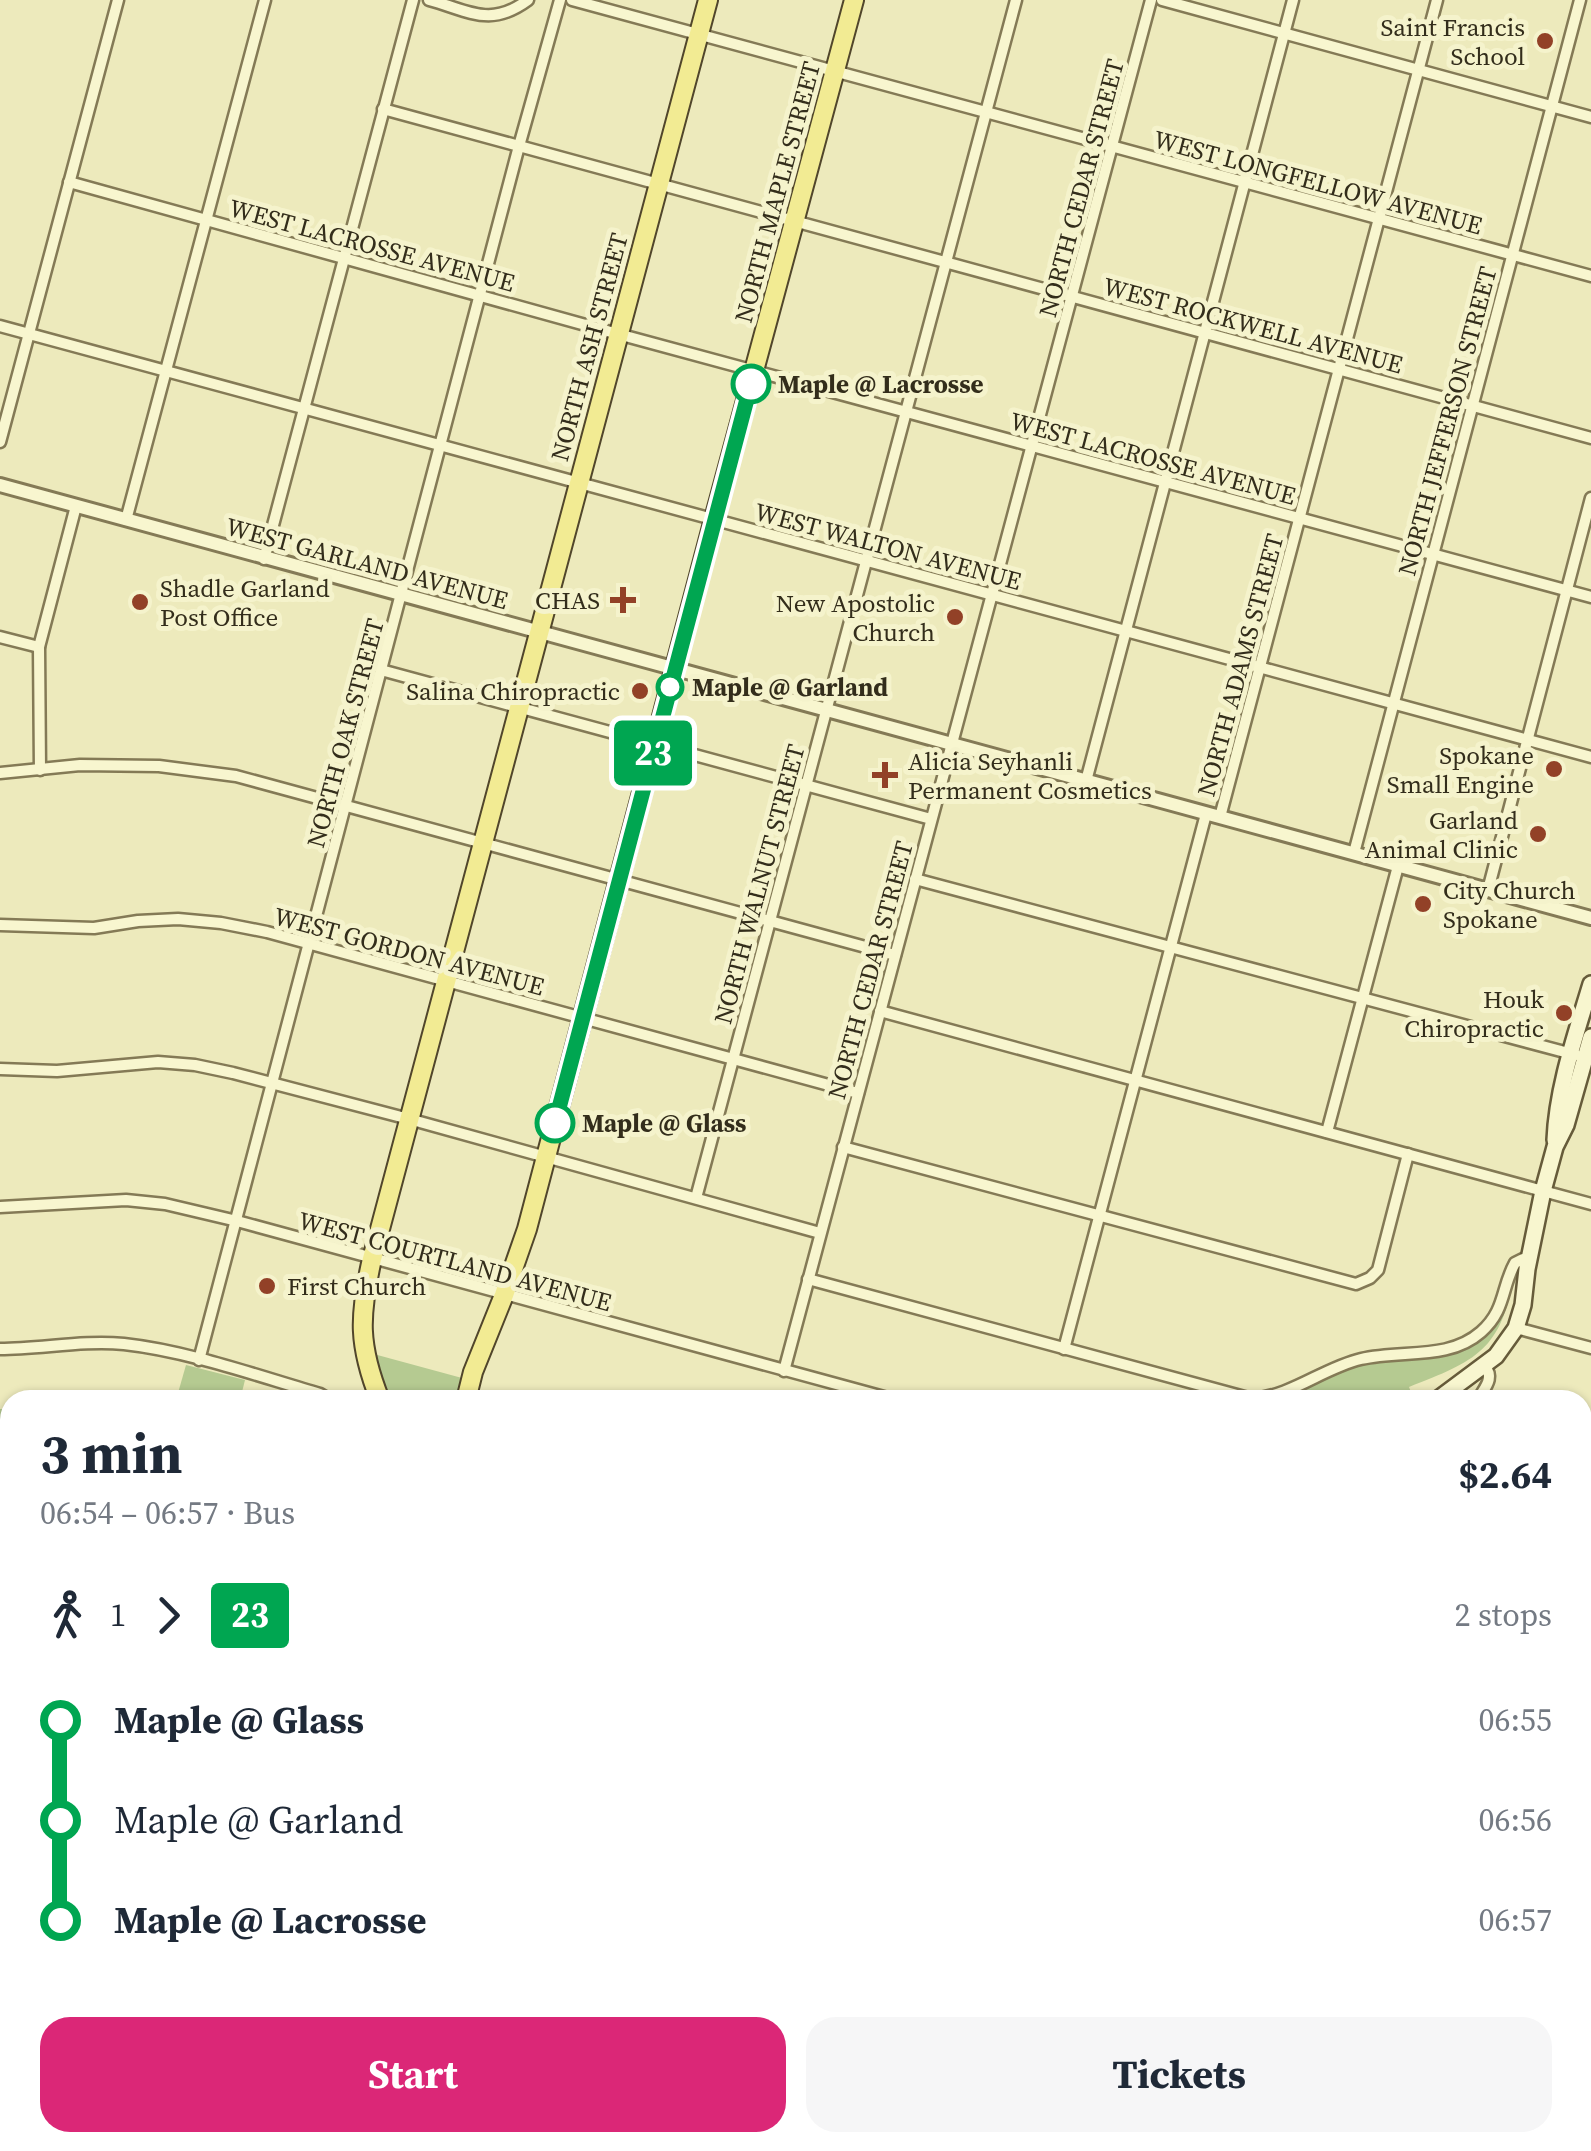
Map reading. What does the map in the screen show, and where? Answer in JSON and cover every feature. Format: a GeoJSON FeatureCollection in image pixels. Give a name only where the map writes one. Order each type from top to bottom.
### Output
{"type":"FeatureCollection","features":[{"type":"Feature","properties":{"kind":"main road","name":"NORTH ASH STREET"},"geometry":{"type":"LineString","coordinates":[[376,1390],[362,1335],[363,1300],[372,1259],[708,0]]}},
{"type":"Feature","properties":{"kind":"main road","name":"NORTH MAPLE STREET"},"geometry":{"type":"LineString","coordinates":[[468,1390],[527,1229],[854,0]]}},
{"type":"Feature","properties":{"kind":"main road"},"geometry":{"type":"LineString","coordinates":[[1582,1057],[1591,984]]}},
{"type":"Feature","properties":{"kind":"main road"},"geometry":{"type":"LineString","coordinates":[[1452,1390],[1502,1350],[1516,1328],[1555,1147],[1556,1122],[1591,1037]]}},
{"type":"Feature","properties":{"kind":"street"},"geometry":{"type":"LineString","coordinates":[[0,442],[118,0]]}},
{"type":"Feature","properties":{"kind":"street"},"geometry":{"type":"LineString","coordinates":[[126,520],[265,0]]}},
{"type":"Feature","properties":{"kind":"street"},"geometry":{"type":"LineString","coordinates":[[264,558],[412,0]]}},
{"type":"Feature","properties":{"kind":"street"},"geometry":{"type":"LineString","coordinates":[[428,0],[492,17],[514,10],[528,0]]}},
{"type":"Feature","properties":{"kind":"street","name":"NORTH OAK STREET"},"geometry":{"type":"LineString","coordinates":[[199,1360],[560,0]]}},
{"type":"Feature","properties":{"kind":"street","name":"WEST LONGFELLOW AVENUE"},"geometry":{"type":"LineString","coordinates":[[572,0],[1591,276]]}},
{"type":"Feature","properties":{"kind":"street","name":"NORTH WALNUT STREET"},"geometry":{"type":"LineString","coordinates":[[696,1198],[1016,0]]}},
{"type":"Feature","properties":{"kind":"street","name":"NORTH CEDAR STREET"},"geometry":{"type":"LineString","coordinates":[[784,1370],[1152,0]]}},
{"type":"Feature","properties":{"kind":"street"},"geometry":{"type":"LineString","coordinates":[[1162,0],[1591,116]]}},
{"type":"Feature","properties":{"kind":"street"},"geometry":{"type":"LineString","coordinates":[[1086,781],[1293,0]]}},
{"type":"Feature","properties":{"kind":"street","name":"NORTH ADAMS STREET"},"geometry":{"type":"LineString","coordinates":[[1213,816],[1260,669],[1437,0]]}},
{"type":"Feature","properties":{"kind":"street","name":"NORTH JEFFERSON STREET"},"geometry":{"type":"LineString","coordinates":[[1354,853],[1580,0]]}},
{"type":"Feature","properties":{"kind":"street","name":"WEST ROCKWELL AVENUE"},"geometry":{"type":"LineString","coordinates":[[383,109],[1591,438]]}},
{"type":"Feature","properties":{"kind":"street","name":"WEST LACROSSE AVENUE"},"geometry":{"type":"LineString","coordinates":[[69,182],[1591,597]]}},
{"type":"Feature","properties":{"kind":"street","name":"WEST WALTON AVENUE"},"geometry":{"type":"LineString","coordinates":[[0,326],[1591,757]]}},
{"type":"Feature","properties":{"kind":"street","name":"WEST GARLAND AVENUE"},"geometry":{"type":"LineString","coordinates":[[0,486],[1591,918]]}},
{"type":"Feature","properties":{"kind":"street"},"geometry":{"type":"LineString","coordinates":[[1488,890],[1591,498]]}},
{"type":"Feature","properties":{"kind":"street"},"geometry":{"type":"LineString","coordinates":[[40,770],[40,647],[76,506]]}},
{"type":"Feature","properties":{"kind":"street"},"geometry":{"type":"LineString","coordinates":[[0,637],[40,647]]}},
{"type":"Feature","properties":{"kind":"street"},"geometry":{"type":"LineString","coordinates":[[382,670],[931,819]]}},
{"type":"Feature","properties":{"kind":"street"},"geometry":{"type":"LineString","coordinates":[[0,773],[98,765],[159,766],[236,776],[895,955]]}},
{"type":"Feature","properties":{"kind":"street"},"geometry":{"type":"LineString","coordinates":[[1064,1349],[1134,1080],[1213,816]]}},
{"type":"Feature","properties":{"kind":"street"},"geometry":{"type":"LineString","coordinates":[[1327,1132],[1398,866]]}},
{"type":"Feature","properties":{"kind":"street"},"geometry":{"type":"LineString","coordinates":[[915,879],[1582,1057]]}},
{"type":"Feature","properties":{"kind":"street","name":"WEST GORDON AVENUE"},"geometry":{"type":"LineString","coordinates":[[0,925],[94,928],[138,920],[178,919],[221,923],[858,1094]]}},
{"type":"Feature","properties":{"kind":"street"},"geometry":{"type":"LineString","coordinates":[[880,1011],[1591,1204]]}},
{"type":"Feature","properties":{"kind":"street"},"geometry":{"type":"LineString","coordinates":[[0,1070],[158,1062],[195,1065],[820,1233]]}},
{"type":"Feature","properties":{"kind":"street"},"geometry":{"type":"LineString","coordinates":[[843,1147],[1356,1284],[1378,1270],[1408,1154]]}},
{"type":"Feature","properties":{"kind":"street","name":"WEST COURTLAND AVENUE"},"geometry":{"type":"LineString","coordinates":[[0,1207],[126,1200],[165,1204],[858,1390]]}},
{"type":"Feature","properties":{"kind":"street"},"geometry":{"type":"LineString","coordinates":[[1287,1390],[1359,1359],[1442,1351],[1464,1344],[1497,1315],[1515,1263],[1528,1260]]}},
{"type":"Feature","properties":{"kind":"street"},"geometry":{"type":"LineString","coordinates":[[808,1279],[1213,1390]]}},
{"type":"Feature","properties":{"kind":"street"},"geometry":{"type":"LineString","coordinates":[[1516,1328],[1591,1348]]}},
{"type":"Feature","properties":{"kind":"street"},"geometry":{"type":"LineString","coordinates":[[0,1349],[124,1344],[306,1390]]}},
{"type":"Feature","properties":{"kind":"street"},"geometry":{"type":"LineString","coordinates":[[1484,1390],[1490,1380],[1485,1366]]}},
{"type":"Feature","properties":{"kind":"green space"},"geometry":{"type":"Polygon","coordinates":[[[1514,1274],[1502,1320],[1493,1336],[1469,1360],[1409,1387],[1410,1390],[1297,1390],[1350,1366],[1479,1338],[1514,1274]]]}},
{"type":"Feature","properties":{"kind":"green space"},"geometry":{"type":"Polygon","coordinates":[[[370,1353],[462,1378],[459,1390],[383,1390],[370,1353]]]}},
{"type":"Feature","properties":{"kind":"green space"},"geometry":{"type":"Polygon","coordinates":[[[186,1365],[245,1380],[242,1390],[179,1390],[186,1365]]]}},
{"type":"Feature","properties":{"kind":"bus line","name":"23"},"geometry":{"type":"LineString","coordinates":[[555,1123],[751,384]]}},
{"type":"Feature","properties":{"kind":"place","name":"Saint Francis School"},"geometry":{"type":"Point","coordinates":[1545,41]}},
{"type":"Feature","properties":{"kind":"place","name":"Maple @ Lacrosse"},"geometry":{"type":"Point","coordinates":[751,384]}},
{"type":"Feature","properties":{"kind":"place","name":"CHAS"},"geometry":{"type":"Point","coordinates":[623,600]}},
{"type":"Feature","properties":{"kind":"place","name":"Shadle Garland Post Office"},"geometry":{"type":"Point","coordinates":[140,602]}},
{"type":"Feature","properties":{"kind":"place","name":"New Apostolic Church"},"geometry":{"type":"Point","coordinates":[955,617]}},
{"type":"Feature","properties":{"kind":"place","name":"Maple @ Garland"},"geometry":{"type":"Point","coordinates":[670,687]}},
{"type":"Feature","properties":{"kind":"place","name":"Salina Chiropractic"},"geometry":{"type":"Point","coordinates":[640,691]}},
{"type":"Feature","properties":{"kind":"place","name":"Spokane Small Engine"},"geometry":{"type":"Point","coordinates":[1554,769]}},
{"type":"Feature","properties":{"kind":"place","name":"Alicia Seyhanli Permanent Cosmetics"},"geometry":{"type":"Point","coordinates":[885,775]}},
{"type":"Feature","properties":{"kind":"place","name":"Garland Animal Clinic"},"geometry":{"type":"Point","coordinates":[1538,834]}},
{"type":"Feature","properties":{"kind":"place","name":"City Church Spokane"},"geometry":{"type":"Point","coordinates":[1423,904]}},
{"type":"Feature","properties":{"kind":"place","name":"Houk Chiropractic"},"geometry":{"type":"Point","coordinates":[1564,1013]}},
{"type":"Feature","properties":{"kind":"place","name":"Maple @ Glass"},"geometry":{"type":"Point","coordinates":[555,1123]}},
{"type":"Feature","properties":{"kind":"place","name":"First Church"},"geometry":{"type":"Point","coordinates":[267,1286]}}]}
